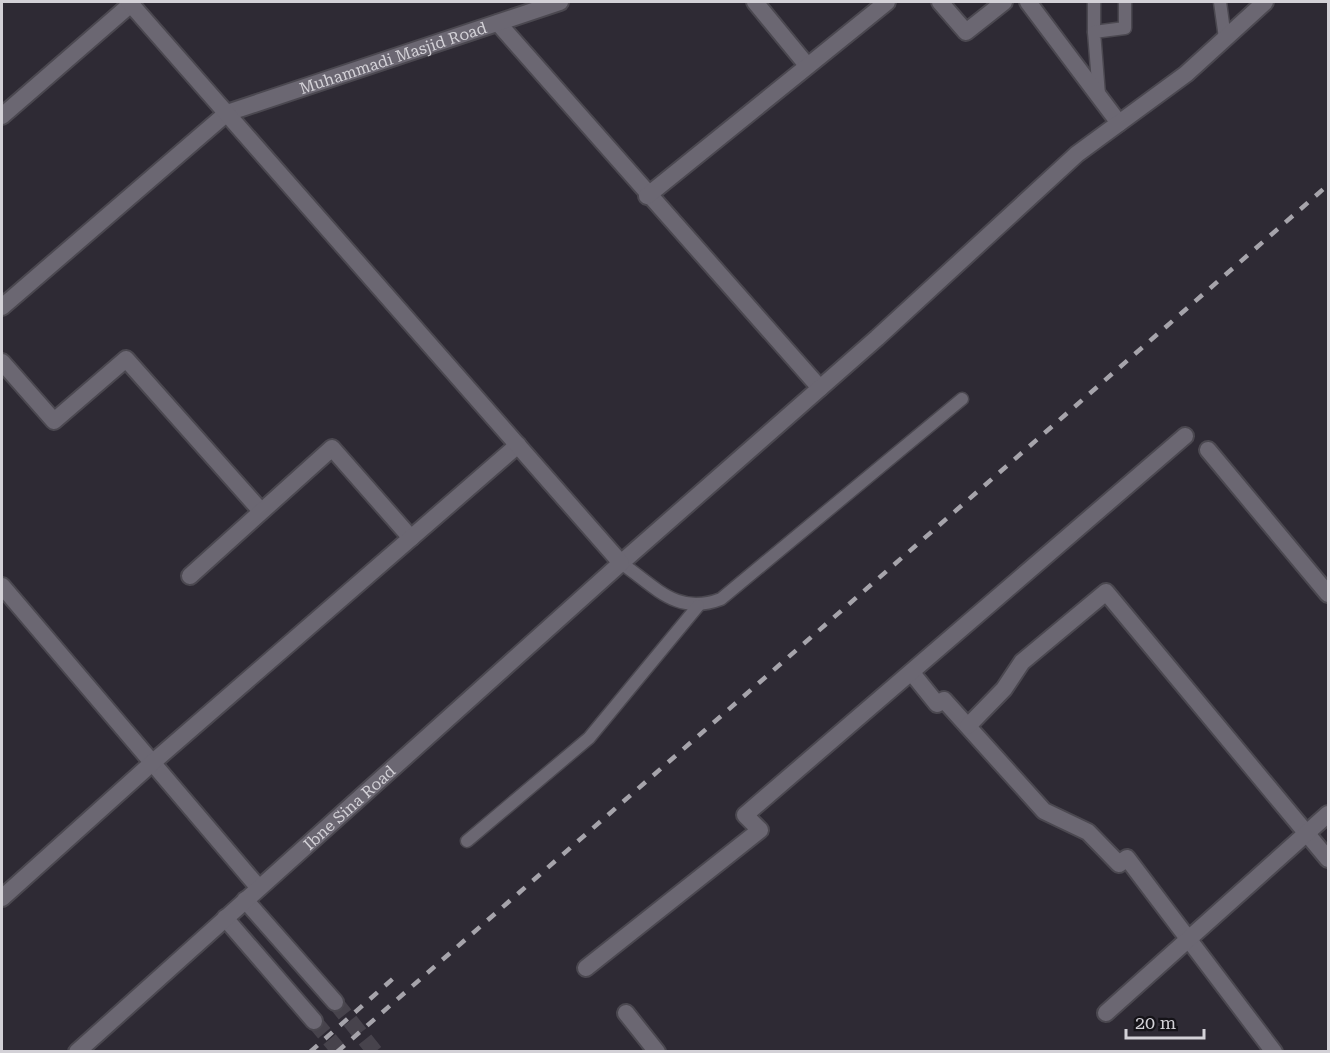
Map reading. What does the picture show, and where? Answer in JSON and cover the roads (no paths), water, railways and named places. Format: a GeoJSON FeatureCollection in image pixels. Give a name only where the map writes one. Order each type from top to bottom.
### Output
{"type":"FeatureCollection","features":[{"type":"Feature","properties":{"kind":"street","name":"Muhammadi Masjid Road"},"geometry":{"type":"LineString","coordinates":[[227,113],[560,2]]}},
{"type":"Feature","properties":{"kind":"street"},"geometry":{"type":"LineString","coordinates":[[755,2],[806,64]]}},
{"type":"Feature","properties":{"kind":"street"},"geometry":{"type":"LineString","coordinates":[[648,196],[806,64],[887,2]]}},
{"type":"Feature","properties":{"kind":"street"},"geometry":{"type":"LineString","coordinates":[[940,2],[966,32],[1004,2]]}},
{"type":"Feature","properties":{"kind":"street"},"geometry":{"type":"LineString","coordinates":[[1028,2],[1119,123]]}},
{"type":"Feature","properties":{"kind":"street","name":"Ibne Sina Road"},"geometry":{"type":"LineString","coordinates":[[76,1052],[621,563],[820,388],[1077,154],[1186,74],[1265,2]]}},
{"type":"Feature","properties":{"kind":"street"},"geometry":{"type":"LineString","coordinates":[[2,116],[130,3],[621,563]]}},
{"type":"Feature","properties":{"kind":"street"},"geometry":{"type":"LineString","coordinates":[[498,23],[648,196],[820,388]]}},
{"type":"Feature","properties":{"kind":"street"},"geometry":{"type":"LineString","coordinates":[[2,307],[227,113]]}},
{"type":"Feature","properties":{"kind":"street"},"geometry":{"type":"LineString","coordinates":[[2,362],[54,422],[126,359],[261,511]]}},
{"type":"Feature","properties":{"kind":"street"},"geometry":{"type":"LineString","coordinates":[[586,968],[760,830],[745,815],[1185,436]]}},
{"type":"Feature","properties":{"kind":"street"},"geometry":{"type":"LineString","coordinates":[[2,898],[152,763],[518,445]]}},
{"type":"Feature","properties":{"kind":"street"},"geometry":{"type":"LineString","coordinates":[[190,576],[332,448],[411,538]]}},
{"type":"Feature","properties":{"kind":"street"},"geometry":{"type":"LineString","coordinates":[[1208,450],[1329,594]]}},
{"type":"Feature","properties":{"kind":"street"},"geometry":{"type":"LineString","coordinates":[[2,586],[259,888]]}},
{"type":"Feature","properties":{"kind":"street"},"geometry":{"type":"LineString","coordinates":[[968,726],[1004,689],[1022,662],[1106,592],[1329,859]]}},
{"type":"Feature","properties":{"kind":"street"},"geometry":{"type":"LineString","coordinates":[[912,673],[937,704],[944,699],[1044,810],[1088,832],[1119,864],[1127,858],[1274,1052]]}},
{"type":"Feature","properties":{"kind":"street"},"geometry":{"type":"LineString","coordinates":[[1106,1013],[1329,814]]}},
{"type":"Feature","properties":{"kind":"street"},"geometry":{"type":"LineString","coordinates":[[245,900],[335,1002]]}},
{"type":"Feature","properties":{"kind":"street"},"geometry":{"type":"LineString","coordinates":[[225,918],[314,1021]]}},
{"type":"Feature","properties":{"kind":"street"},"geometry":{"type":"LineString","coordinates":[[626,1013],[657,1052]]}},
{"type":"Feature","properties":{"kind":"lane"},"geometry":{"type":"LineString","coordinates":[[1094,2],[1099,96]]}},
{"type":"Feature","properties":{"kind":"lane"},"geometry":{"type":"LineString","coordinates":[[1094,32],[1125,28],[1125,2]]}},
{"type":"Feature","properties":{"kind":"lane"},"geometry":{"type":"LineString","coordinates":[[1220,2],[1225,38]]}},
{"type":"Feature","properties":{"kind":"lane"},"geometry":{"type":"LineString","coordinates":[[621,563],[679,604],[698,606],[721,599],[962,399]]}},
{"type":"Feature","properties":{"kind":"lane"},"geometry":{"type":"LineString","coordinates":[[467,841],[589,738],[698,606]]}},
{"type":"Feature","properties":{"kind":"tunnel"},"geometry":{"type":"LineString","coordinates":[[335,1002],[375,1052]]}},
{"type":"Feature","properties":{"kind":"tunnel"},"geometry":{"type":"LineString","coordinates":[[314,1021],[340,1052]]}},
{"type":"Feature","properties":{"kind":"railway"},"geometry":{"type":"LineString","coordinates":[[337,1052],[1328,185]]}},
{"type":"Feature","properties":{"kind":"railway"},"geometry":{"type":"LineString","coordinates":[[310,1052],[396,976]]}}]}
